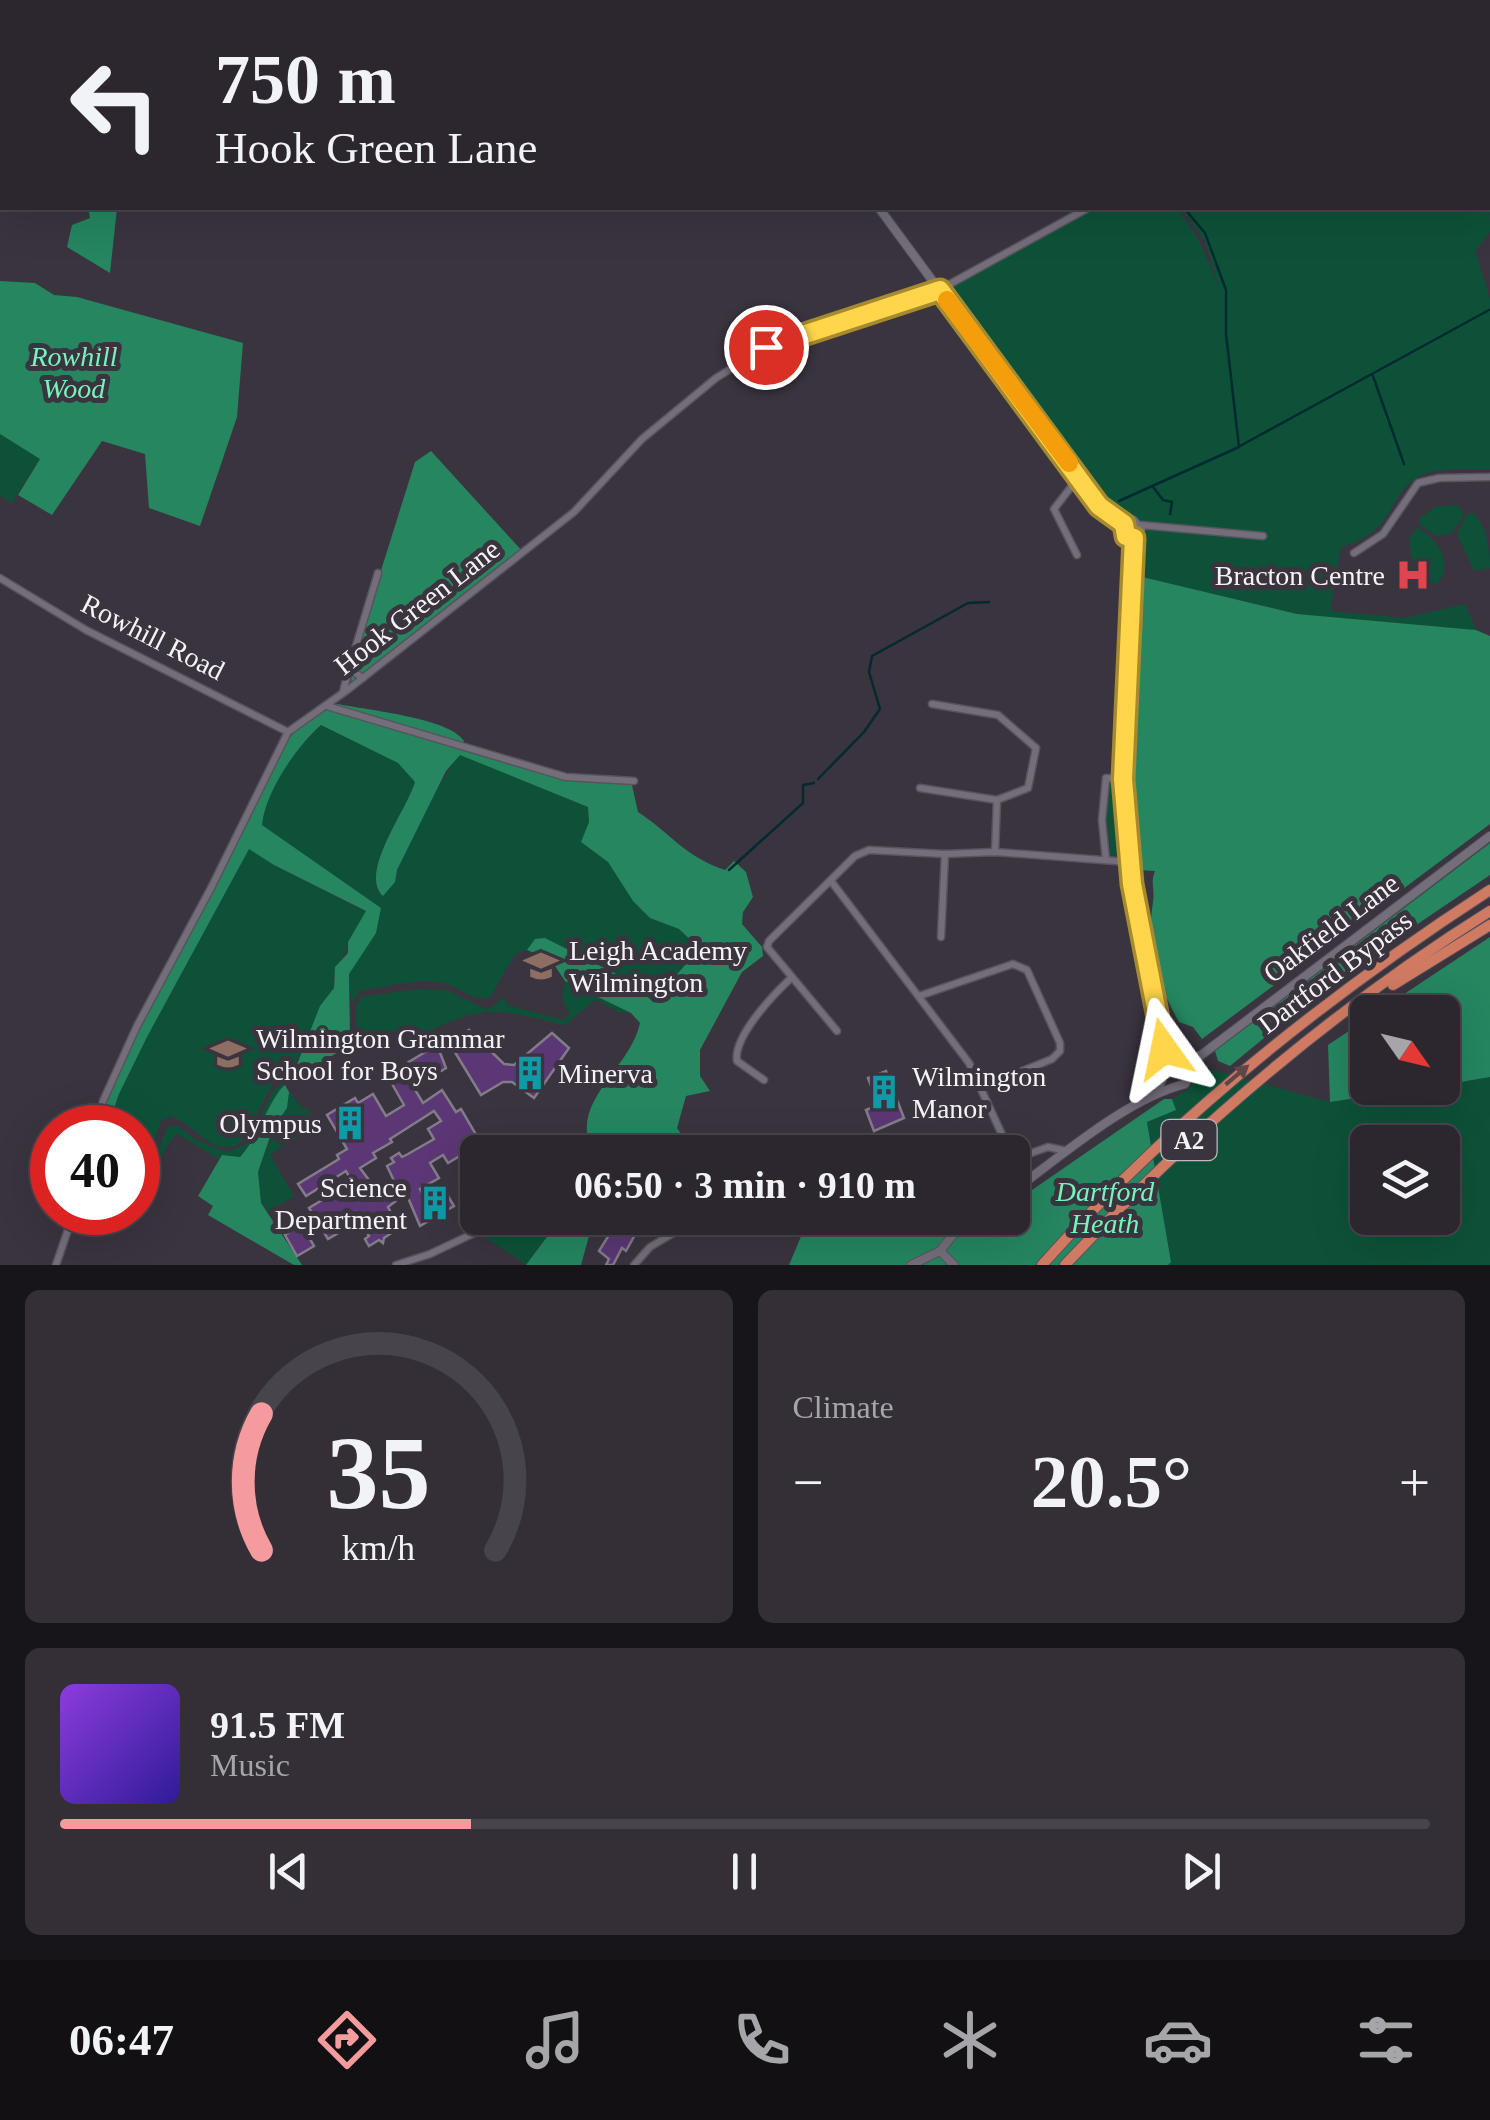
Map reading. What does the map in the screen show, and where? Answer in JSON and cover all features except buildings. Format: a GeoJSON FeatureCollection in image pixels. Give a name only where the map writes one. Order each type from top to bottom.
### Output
{"type":"FeatureCollection","features":[{"type":"Feature","properties":{"kind":"highway"},"geometry":{"type":"LineString","coordinates":[[1406,944],[1490,882]]}},
{"type":"Feature","properties":{"kind":"highway","name":"Dartford Bypass"},"geometry":{"type":"LineString","coordinates":[[1042,1265],[1153,1150],[1231,1080],[1312,1013],[1406,944],[1490,890]]}},
{"type":"Feature","properties":{"kind":"highway","name":"Dartford Bypass"},"geometry":{"type":"LineString","coordinates":[[1065,1265],[1211,1120],[1324,1027],[1438,944],[1490,912]]}},
{"type":"Feature","properties":{"kind":"highway"},"geometry":{"type":"LineString","coordinates":[[1324,1027],[1490,925]]}},
{"type":"Feature","properties":{"kind":"street"},"geometry":{"type":"LineString","coordinates":[[880,210],[1099,506],[1124,524]]}},
{"type":"Feature","properties":{"kind":"street","name":"Hook Green Lane"},"geometry":{"type":"LineString","coordinates":[[102,1105],[137,1026],[288,732],[574,512],[642,439],[716,378],[766,347],[940,290],[1084,210]]}},
{"type":"Feature","properties":{"kind":"street"},"geometry":{"type":"LineString","coordinates":[[1077,556],[1054,509],[1080,478]]}},
{"type":"Feature","properties":{"kind":"street"},"geometry":{"type":"LineString","coordinates":[[1354,553],[1383,534],[1418,483],[1439,478],[1490,478]]}},
{"type":"Feature","properties":{"kind":"street"},"geometry":{"type":"LineString","coordinates":[[1124,524],[1133,520],[1141,525],[1165,524],[1263,536]]}},
{"type":"Feature","properties":{"kind":"street"},"geometry":{"type":"LineString","coordinates":[[1124,524],[1124,534],[1134,538]]}},
{"type":"Feature","properties":{"kind":"street"},"geometry":{"type":"LineString","coordinates":[[1141,525],[1134,538],[1123,779],[1129,862],[1169,1081]]}},
{"type":"Feature","properties":{"kind":"street"},"geometry":{"type":"LineString","coordinates":[[342,694],[378,573]]}},
{"type":"Feature","properties":{"kind":"street","name":"Rowhill Road"},"geometry":{"type":"LineString","coordinates":[[0,578],[86,630],[288,732]]}},
{"type":"Feature","properties":{"kind":"street"},"geometry":{"type":"LineString","coordinates":[[349,669],[363,678]]}},
{"type":"Feature","properties":{"kind":"street"},"geometry":{"type":"LineString","coordinates":[[920,788],[996,800],[1028,788],[1036,748],[998,714],[932,704]]}},
{"type":"Feature","properties":{"kind":"street"},"geometry":{"type":"LineString","coordinates":[[326,706],[566,777],[634,781]]}},
{"type":"Feature","properties":{"kind":"street"},"geometry":{"type":"LineString","coordinates":[[1106,860],[1102,820],[1106,778],[1123,779]]}},
{"type":"Feature","properties":{"kind":"street"},"geometry":{"type":"LineString","coordinates":[[995,852],[996,800]]}},
{"type":"Feature","properties":{"kind":"street","name":"Oakfield Lane"},"geometry":{"type":"LineString","coordinates":[[1167,1065],[1200,1056],[1490,836]]}},
{"type":"Feature","properties":{"kind":"street"},"geometry":{"type":"LineString","coordinates":[[837,1031],[769,954],[769,941],[856,856],[869,850],[995,852],[1129,862]]}},
{"type":"Feature","properties":{"kind":"street"},"geometry":{"type":"LineString","coordinates":[[941,937],[945,854]]}},
{"type":"Feature","properties":{"kind":"street"},"geometry":{"type":"LineString","coordinates":[[831,881],[969,1062],[1002,1135]]}},
{"type":"Feature","properties":{"kind":"street"},"geometry":{"type":"LineString","coordinates":[[919,996],[1013,964],[1025,966],[1056,1031],[1060,1051],[1052,1059],[982,1087]]}},
{"type":"Feature","properties":{"kind":"street"},"geometry":{"type":"LineString","coordinates":[[764,1080],[738,1061],[736,1050],[767,1002],[790,979]]}},
{"type":"Feature","properties":{"kind":"street"},"geometry":{"type":"LineString","coordinates":[[1164,1049],[1191,1072]]}},
{"type":"Feature","properties":{"kind":"street","name":"Oakfield Lane"},"geometry":{"type":"LineString","coordinates":[[1030,1179],[1169,1081],[1185,1084],[1200,1056]]}},
{"type":"Feature","properties":{"kind":"street"},"geometry":{"type":"LineString","coordinates":[[1030,1152],[1048,1146],[1067,1151]]}},
{"type":"Feature","properties":{"kind":"street"},"geometry":{"type":"LineString","coordinates":[[56,1265],[66,1235]]}},
{"type":"Feature","properties":{"kind":"street"},"geometry":{"type":"LineString","coordinates":[[396,1265],[470,1235]]}},
{"type":"Feature","properties":{"kind":"street"},"geometry":{"type":"LineString","coordinates":[[634,1265],[673,1235]]}},
{"type":"Feature","properties":{"kind":"street"},"geometry":{"type":"LineString","coordinates":[[912,1265],[940,1251],[953,1235]]}},
{"type":"Feature","properties":{"kind":"street"},"geometry":{"type":"LineString","coordinates":[[940,1251],[954,1265]]}},
{"type":"Feature","properties":{"kind":"green space","name":"Rowhill Wood"},"geometry":{"type":"Polygon","coordinates":[[[88,210],[117,210],[110,273],[67,247],[72,225],[90,218],[88,210]]]}},
{"type":"Feature","properties":{"kind":"green space"},"geometry":{"type":"Polygon","coordinates":[[[1086,210],[1179,210],[1198,239],[1219,287],[1205,241],[1182,210],[1490,210],[1490,232],[1475,251],[1490,299],[1490,469],[1436,471],[1409,484],[1373,532],[1341,547],[1330,611],[1405,618],[1465,604],[1476,630],[1297,614],[1134,575],[1136,528],[1099,506],[940,290],[1086,210]]]}},
{"type":"Feature","properties":{"kind":"green space","name":"Rowhill Wood"},"geometry":{"type":"Polygon","coordinates":[[[0,281],[35,283],[54,295],[77,297],[243,343],[237,417],[200,526],[149,508],[145,454],[102,441],[52,515],[18,495],[40,459],[0,434],[0,281]]]}},
{"type":"Feature","properties":{"kind":"green space"},"geometry":{"type":"Polygon","coordinates":[[[0,434],[40,458],[12,503],[0,496],[0,434]]]}},
{"type":"Feature","properties":{"kind":"green space"},"geometry":{"type":"Polygon","coordinates":[[[431,451],[523,552],[351,687],[352,663],[415,462],[431,451]]]}},
{"type":"Feature","properties":{"kind":"green space"},"geometry":{"type":"Polygon","coordinates":[[[1457,505],[1464,514],[1452,533],[1437,536],[1420,525],[1419,519],[1435,507],[1457,505]]]}},
{"type":"Feature","properties":{"kind":"green space"},"geometry":{"type":"Polygon","coordinates":[[[1472,512],[1484,531],[1490,560],[1490,568],[1474,571],[1457,534],[1466,515],[1472,512]]]}},
{"type":"Feature","properties":{"kind":"green space"},"geometry":{"type":"Polygon","coordinates":[[[1418,528],[1432,539],[1444,560],[1437,584],[1419,571],[1412,559],[1410,536],[1418,528]]]}},
{"type":"Feature","properties":{"kind":"green space"},"geometry":{"type":"Polygon","coordinates":[[[1134,575],[1297,614],[1476,630],[1490,636],[1490,824],[1202,1039],[1193,1027],[1179,1022],[1164,993],[1152,949],[1155,871],[1139,870],[1135,860],[1128,783],[1134,575]]]}},
{"type":"Feature","properties":{"kind":"green space"},"geometry":{"type":"Polygon","coordinates":[[[338,704],[406,716],[456,733],[464,741],[462,747],[563,779],[632,785],[638,812],[688,851],[725,870],[734,861],[746,872],[753,897],[743,912],[742,924],[762,947],[763,956],[742,972],[700,1050],[700,1076],[710,1091],[686,1096],[677,1128],[682,1135],[587,1135],[594,1102],[625,1056],[640,1023],[631,1013],[565,981],[551,960],[527,950],[535,939],[545,938],[632,982],[654,1003],[698,947],[679,929],[650,918],[633,901],[608,862],[581,842],[589,822],[588,807],[460,755],[446,771],[397,870],[395,882],[383,896],[377,886],[380,857],[415,782],[398,763],[321,725],[284,770],[269,798],[262,825],[381,908],[376,933],[349,974],[350,1037],[346,1047],[308,1071],[294,1072],[320,1006],[334,988],[335,967],[348,953],[348,942],[366,911],[249,849],[147,1037],[115,1105],[105,1105],[145,1016],[283,744],[306,721],[338,704]]]}},
{"type":"Feature","properties":{"kind":"green space"},"geometry":{"type":"Polygon","coordinates":[[[321,725],[398,763],[415,782],[382,850],[376,879],[378,893],[395,882],[412,835],[459,754],[588,807],[589,822],[581,842],[608,862],[633,901],[650,918],[679,929],[698,947],[654,1004],[632,982],[568,949],[535,939],[527,950],[515,954],[490,997],[477,997],[443,983],[423,981],[361,990],[351,1003],[349,974],[381,908],[262,825],[269,798],[283,770],[321,725]]]}},
{"type":"Feature","properties":{"kind":"green space"},"geometry":{"type":"Polygon","coordinates":[[[1109,783],[1119,784],[1124,854],[1111,857],[1106,811],[1109,783]]]}},
{"type":"Feature","properties":{"kind":"green space"},"geometry":{"type":"Polygon","coordinates":[[[1490,843],[1490,875],[1332,982],[1230,1066],[1218,1061],[1215,1051],[1490,843]]]}},
{"type":"Feature","properties":{"kind":"green space"},"geometry":{"type":"Polygon","coordinates":[[[249,848],[366,912],[333,976],[334,988],[294,1066],[294,1072],[300,1074],[291,1074],[285,1059],[243,1141],[222,1147],[213,1144],[171,1116],[160,1124],[160,1105],[115,1105],[147,1037],[249,848]]]}},
{"type":"Feature","properties":{"kind":"green space"},"geometry":{"type":"Polygon","coordinates":[[[1490,937],[1490,1077],[1460,1082],[1460,995],[1403,995],[1490,937]]]}},
{"type":"Feature","properties":{"kind":"green space"},"geometry":{"type":"Polygon","coordinates":[[[565,981],[629,1012],[618,1012],[596,999],[565,1025],[486,1012],[453,1020],[411,1041],[394,1031],[356,1034],[356,1006],[361,997],[418,989],[446,990],[488,1010],[504,997],[507,1005],[563,1020],[570,1015],[562,999],[565,981]]]}},
{"type":"Feature","properties":{"kind":"green space"},"geometry":{"type":"Polygon","coordinates":[[[1350,1030],[1350,1099],[1330,1102],[1328,1045],[1350,1030]]]}},
{"type":"Feature","properties":{"kind":"green space","name":"Dartford Heath"},"geometry":{"type":"Polygon","coordinates":[[[1201,1067],[1330,1102],[1350,1099],[1350,1105],[1460,1105],[1460,1082],[1490,1077],[1490,1265],[1168,1265],[1171,1261],[1147,1122],[1175,1110],[1172,1099],[1189,1089],[1201,1067]]]}},
{"type":"Feature","properties":{"kind":"green space"},"geometry":{"type":"Polygon","coordinates":[[[282,1083],[318,1125],[284,1146],[272,1135],[287,1108],[276,1095],[263,1127],[258,1121],[273,1091],[282,1083]]]}},
{"type":"Feature","properties":{"kind":"green space"},"geometry":{"type":"Polygon","coordinates":[[[285,1085],[289,1092],[287,1108],[273,1128],[258,1172],[261,1203],[302,1265],[294,1265],[208,1215],[213,1206],[198,1196],[222,1155],[240,1157],[285,1085]]]}},
{"type":"Feature","properties":{"kind":"green space","name":"Dartford Heath"},"geometry":{"type":"Polygon","coordinates":[[[1164,1099],[1172,1099],[1176,1110],[1147,1122],[1171,1262],[1168,1265],[789,1265],[802,1235],[1030,1235],[1030,1191],[1164,1099]]]}},
{"type":"Feature","properties":{"kind":"green space"},"geometry":{"type":"Polygon","coordinates":[[[256,1124],[262,1129],[240,1157],[222,1155],[219,1159],[176,1133],[160,1158],[160,1146],[169,1126],[178,1126],[196,1140],[226,1152],[247,1144],[256,1124]]]}},
{"type":"Feature","properties":{"kind":"green space"},"geometry":{"type":"Polygon","coordinates":[[[271,1137],[282,1147],[270,1155],[294,1196],[269,1211],[261,1203],[258,1172],[271,1137]]]}},
{"type":"Feature","properties":{"kind":"green space"},"geometry":{"type":"Polygon","coordinates":[[[482,1235],[548,1235],[526,1265],[482,1235]]]}},
{"type":"Feature","properties":{"kind":"green space"},"geometry":{"type":"Polygon","coordinates":[[[548,1235],[589,1235],[581,1265],[526,1265],[548,1235]]]}},
{"type":"Feature","properties":{"kind":"waterway"},"geometry":{"type":"LineString","coordinates":[[1119,501],[1239,447],[1226,334],[1226,290],[1205,233],[1186,210]]}},
{"type":"Feature","properties":{"kind":"waterway"},"geometry":{"type":"LineString","coordinates":[[1240,446],[1489,310]]}},
{"type":"Feature","properties":{"kind":"waterway"},"geometry":{"type":"LineString","coordinates":[[1373,376],[1404,464]]}},
{"type":"Feature","properties":{"kind":"waterway"},"geometry":{"type":"LineString","coordinates":[[1153,487],[1163,500],[1172,502],[1170,514]]}},
{"type":"Feature","properties":{"kind":"waterway"},"geometry":{"type":"LineString","coordinates":[[818,779],[864,732],[880,709],[869,672],[872,656],[968,603],[989,602]]}},
{"type":"Feature","properties":{"kind":"waterway"},"geometry":{"type":"LineString","coordinates":[[729,870],[803,803],[803,785],[814,783]]}},
{"type":"Feature","properties":{"kind":"slow traffic"},"geometry":{"type":"LineString","coordinates":[[947,300],[974,331],[1069,463]]}},
{"type":"Feature","properties":{"kind":"place","name":"Bracton Centre"},"geometry":{"type":"Point","coordinates":[1413,575]}},
{"type":"Feature","properties":{"kind":"place","name":"Leigh Academy Wilmington"},"geometry":{"type":"Point","coordinates":[541,966]}},
{"type":"Feature","properties":{"kind":"place","name":"Wilmington Grammar School for Boys"},"geometry":{"type":"Point","coordinates":[228,1054]}},
{"type":"Feature","properties":{"kind":"place","name":"Minerva"},"geometry":{"type":"Point","coordinates":[530,1073]}},
{"type":"Feature","properties":{"kind":"place","name":"Wilmington Manor"},"geometry":{"type":"Point","coordinates":[884,1092]}},
{"type":"Feature","properties":{"kind":"place","name":"Olympus"},"geometry":{"type":"Point","coordinates":[350,1123]}},
{"type":"Feature","properties":{"kind":"place","name":"Science Department"},"geometry":{"type":"Point","coordinates":[435,1203]}},
{"type":"Feature","properties":{"kind":"route"},"geometry":{"type":"LineString","coordinates":[[766,347],[940,290],[974,331],[1099,506],[1124,524],[1123,532],[1128,538],[1134,538],[1123,779],[1132,884],[1164,1049]]}}]}
